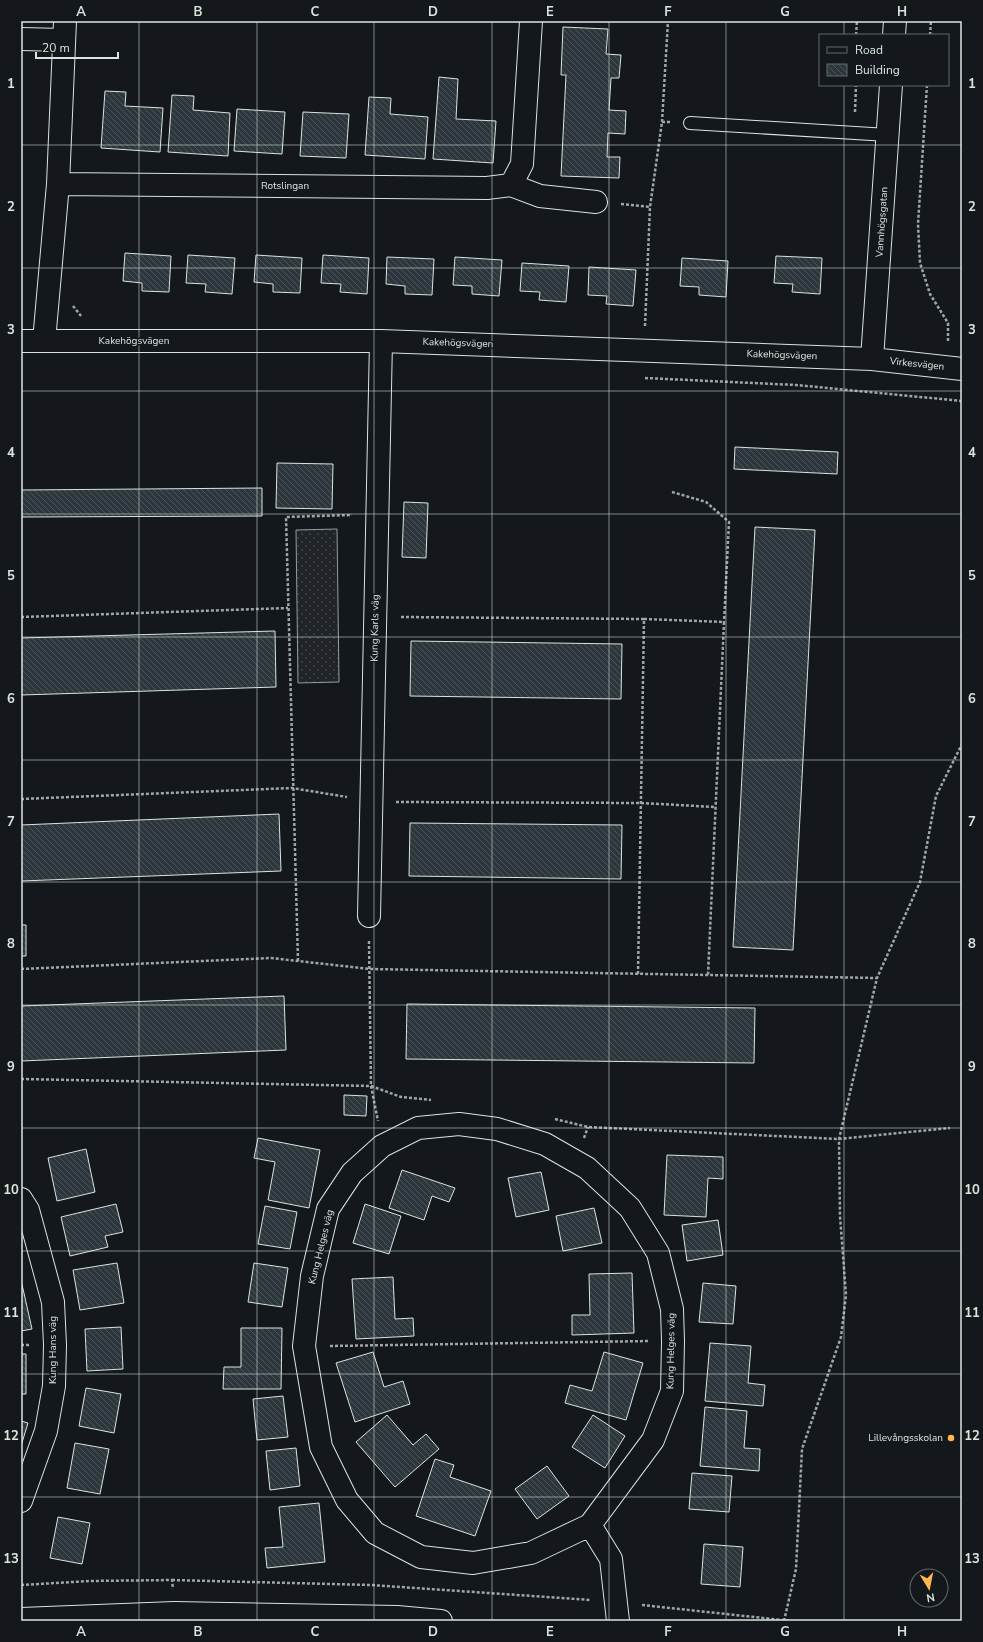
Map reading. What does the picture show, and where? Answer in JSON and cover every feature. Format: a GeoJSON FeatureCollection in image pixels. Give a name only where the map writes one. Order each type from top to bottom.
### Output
{"type":"FeatureCollection","features":[{"type":"Feature","properties":{"kind":"street"},"geometry":{"type":"LineString","coordinates":[[511,185],[522,164],[531,21]]}},
{"type":"Feature","properties":{"kind":"street"},"geometry":{"type":"LineString","coordinates":[[894,34],[895,21]]}},
{"type":"Feature","properties":{"kind":"street"},"geometry":{"type":"LineString","coordinates":[[21,39],[64,31],[58,184],[44,341]]}},
{"type":"Feature","properties":{"kind":"street","name":"Vannhögsgatan"},"geometry":{"type":"LineString","coordinates":[[872,359],[891,86]]}},
{"type":"Feature","properties":{"kind":"street","name":"Rotslingan"},"geometry":{"type":"LineString","coordinates":[[58,184],[479,188],[511,185],[540,196],[596,202]]}},
{"type":"Feature","properties":{"kind":"street","name":"Kakehögsvägen"},"geometry":{"type":"LineString","coordinates":[[21,341],[381,341],[872,359]]}},
{"type":"Feature","properties":{"kind":"street","name":"Kung Karls väg"},"geometry":{"type":"LineString","coordinates":[[369,916],[381,341]]}},
{"type":"Feature","properties":{"kind":"street","name":"Virkesvägen"},"geometry":{"type":"LineString","coordinates":[[872,359],[955,368]]}},
{"type":"Feature","properties":{"kind":"street","name":"Kung Helges väg"},"geometry":{"type":"LineString","coordinates":[[459,1124],[497,1129],[545,1144],[587,1168],[630,1208],[658,1253],[672,1309],[673,1341],[672,1390],[653,1440],[590,1525],[531,1553],[473,1563],[421,1557],[376,1533],[346,1500],[321,1447],[304,1346],[312,1276],[328,1209],[352,1173],[382,1146],[418,1128],[459,1124]]}},
{"type":"Feature","properties":{"kind":"street","name":"Kung Hans väg"},"geometry":{"type":"LineString","coordinates":[[21,1199],[30,1217],[53,1302],[55,1345],[54,1386],[46,1431],[21,1501]]}},
{"type":"Feature","properties":{"kind":"street"},"geometry":{"type":"LineString","coordinates":[[590,1525],[611,1559],[617,1611]]}},
{"type":"Feature","properties":{"kind":"street"},"geometry":{"type":"LineString","coordinates":[[21,1619],[174,1613],[397,1618],[441,1621]]}},
{"type":"Feature","properties":{"kind":"lane"},"geometry":{"type":"LineString","coordinates":[[690,124],[888,135]]}},
{"type":"Feature","properties":{"kind":"path"},"geometry":{"type":"LineString","coordinates":[[668,21],[662,122],[650,207],[642,378],[796,385],[962,401]]}},
{"type":"Feature","properties":{"kind":"path"},"geometry":{"type":"LineString","coordinates":[[856,34],[857,21]]}},
{"type":"Feature","properties":{"kind":"path"},"geometry":{"type":"LineString","coordinates":[[930,34],[931,21]]}},
{"type":"Feature","properties":{"kind":"path"},"geometry":{"type":"LineString","coordinates":[[855,133],[856,86]]}},
{"type":"Feature","properties":{"kind":"path"},"geometry":{"type":"LineString","coordinates":[[927,86],[918,224],[920,263],[930,294],[948,323],[955,368],[945,399]]}},
{"type":"Feature","properties":{"kind":"path"},"geometry":{"type":"LineString","coordinates":[[596,202],[650,207]]}},
{"type":"Feature","properties":{"kind":"path"},"geometry":{"type":"LineString","coordinates":[[672,492],[706,502],[729,522],[708,975]]}},
{"type":"Feature","properties":{"kind":"path"},"geometry":{"type":"LineString","coordinates":[[298,961],[286,517],[378,514]]}},
{"type":"Feature","properties":{"kind":"path"},"geometry":{"type":"LineString","coordinates":[[21,617],[288,608]]}},
{"type":"Feature","properties":{"kind":"path"},"geometry":{"type":"LineString","coordinates":[[376,617],[644,619],[724,622]]}},
{"type":"Feature","properties":{"kind":"path"},"geometry":{"type":"LineString","coordinates":[[638,974],[644,619]]}},
{"type":"Feature","properties":{"kind":"path"},"geometry":{"type":"LineString","coordinates":[[785,1620],[796,1569],[802,1449],[841,1337],[846,1295],[840,1216],[839,1139],[877,978],[920,882],[936,796],[962,744]]}},
{"type":"Feature","properties":{"kind":"path"},"geometry":{"type":"LineString","coordinates":[[369,916],[371,1086],[382,1146]]}},
{"type":"Feature","properties":{"kind":"path"},"geometry":{"type":"LineString","coordinates":[[21,970],[271,958],[370,969],[877,978]]}},
{"type":"Feature","properties":{"kind":"path"},"geometry":{"type":"LineString","coordinates":[[21,1079],[371,1086],[401,1096],[433,1100]]}},
{"type":"Feature","properties":{"kind":"path"},"geometry":{"type":"LineString","coordinates":[[550,1118],[588,1127],[839,1139],[950,1128]]}},
{"type":"Feature","properties":{"kind":"path"},"geometry":{"type":"LineString","coordinates":[[304,1346],[673,1341]]}},
{"type":"Feature","properties":{"kind":"path"},"geometry":{"type":"LineString","coordinates":[[21,1585],[90,1581],[172,1580],[371,1585],[617,1611],[791,1621]]}},
{"type":"Feature","properties":{"kind":"path"},"geometry":{"type":"LineString","coordinates":[[172,1580],[174,1613]]}},
{"type":"Feature","properties":{"kind":"shaded area"},"geometry":{"type":"Polygon","coordinates":[[[337,529],[339,682],[298,683],[296,530],[337,529]]]}},
{"type":"Feature","properties":{"kind":"building"},"geometry":{"type":"Polygon","coordinates":[[[563,27],[608,29],[606,54],[621,55],[619,78],[611,78],[609,110],[626,111],[625,134],[608,133],[607,157],[620,157],[619,178],[561,176],[566,75],[561,75],[563,27]]]}},
{"type":"Feature","properties":{"kind":"building"},"geometry":{"type":"Polygon","coordinates":[[[439,77],[458,79],[456,119],[496,121],[493,163],[433,159],[439,77]]]}},
{"type":"Feature","properties":{"kind":"building"},"geometry":{"type":"Polygon","coordinates":[[[105,91],[126,92],[125,106],[163,108],[160,152],[101,148],[105,91]]]}},
{"type":"Feature","properties":{"kind":"building"},"geometry":{"type":"Polygon","coordinates":[[[172,95],[194,96],[193,110],[230,113],[228,156],[168,152],[172,95]]]}},
{"type":"Feature","properties":{"kind":"building"},"geometry":{"type":"Polygon","coordinates":[[[369,97],[391,98],[390,114],[428,117],[425,159],[365,155],[369,97]]]}},
{"type":"Feature","properties":{"kind":"building"},"geometry":{"type":"Polygon","coordinates":[[[237,109],[285,112],[282,154],[234,151],[237,109]]]}},
{"type":"Feature","properties":{"kind":"building"},"geometry":{"type":"Polygon","coordinates":[[[303,112],[349,114],[346,158],[300,156],[303,112]]]}},
{"type":"Feature","properties":{"kind":"building"},"geometry":{"type":"Polygon","coordinates":[[[125,253],[171,256],[169,292],[142,291],[142,283],[123,281],[125,253]]]}},
{"type":"Feature","properties":{"kind":"building"},"geometry":{"type":"Polygon","coordinates":[[[188,255],[235,258],[232,294],[205,292],[206,284],[186,283],[188,255]]]}},
{"type":"Feature","properties":{"kind":"building"},"geometry":{"type":"Polygon","coordinates":[[[256,255],[302,258],[300,293],[273,292],[273,284],[254,282],[256,255]]]}},
{"type":"Feature","properties":{"kind":"building"},"geometry":{"type":"Polygon","coordinates":[[[323,255],[369,258],[367,294],[340,292],[341,284],[321,283],[323,255]]]}},
{"type":"Feature","properties":{"kind":"building"},"geometry":{"type":"Polygon","coordinates":[[[776,256],[822,258],[820,294],[792,292],[793,284],[774,283],[776,256]]]}},
{"type":"Feature","properties":{"kind":"building"},"geometry":{"type":"Polygon","coordinates":[[[387,257],[434,259],[432,295],[405,294],[405,286],[386,284],[387,257]]]}},
{"type":"Feature","properties":{"kind":"building"},"geometry":{"type":"Polygon","coordinates":[[[455,257],[502,260],[499,296],[472,294],[472,286],[453,285],[455,257]]]}},
{"type":"Feature","properties":{"kind":"building"},"geometry":{"type":"Polygon","coordinates":[[[682,258],[728,261],[726,297],[699,295],[699,287],[680,286],[682,258]]]}},
{"type":"Feature","properties":{"kind":"building"},"geometry":{"type":"Polygon","coordinates":[[[522,263],[569,266],[566,302],[539,300],[540,292],[520,291],[522,263]]]}},
{"type":"Feature","properties":{"kind":"building"},"geometry":{"type":"Polygon","coordinates":[[[589,267],[636,270],[633,306],[606,304],[607,296],[588,295],[589,267]]]}},
{"type":"Feature","properties":{"kind":"building"},"geometry":{"type":"Polygon","coordinates":[[[735,447],[838,452],[837,474],[734,469],[735,447]]]}},
{"type":"Feature","properties":{"kind":"building"},"geometry":{"type":"Polygon","coordinates":[[[277,463],[333,464],[332,509],[276,508],[277,463]]]}},
{"type":"Feature","properties":{"kind":"building"},"geometry":{"type":"Polygon","coordinates":[[[262,488],[262,516],[21,517],[21,490],[262,488]]]}},
{"type":"Feature","properties":{"kind":"building"},"geometry":{"type":"Polygon","coordinates":[[[404,502],[428,503],[426,558],[402,557],[404,502]]]}},
{"type":"Feature","properties":{"kind":"building"},"geometry":{"type":"Polygon","coordinates":[[[755,527],[815,530],[793,950],[733,947],[755,527]]]}},
{"type":"Feature","properties":{"kind":"building"},"geometry":{"type":"Polygon","coordinates":[[[275,631],[276,687],[21,695],[21,638],[275,631]]]}},
{"type":"Feature","properties":{"kind":"building"},"geometry":{"type":"Polygon","coordinates":[[[411,641],[622,644],[621,699],[410,696],[411,641]]]}},
{"type":"Feature","properties":{"kind":"building"},"geometry":{"type":"Polygon","coordinates":[[[279,814],[281,871],[21,881],[21,825],[279,814]]]}},
{"type":"Feature","properties":{"kind":"building"},"geometry":{"type":"Polygon","coordinates":[[[410,823],[622,825],[621,879],[409,876],[410,823]]]}},
{"type":"Feature","properties":{"kind":"building"},"geometry":{"type":"Polygon","coordinates":[[[21,925],[26,925],[26,956],[21,956],[21,925]]]}},
{"type":"Feature","properties":{"kind":"building"},"geometry":{"type":"Polygon","coordinates":[[[284,996],[286,1050],[21,1061],[21,1006],[284,996]]]}},
{"type":"Feature","properties":{"kind":"building"},"geometry":{"type":"Polygon","coordinates":[[[407,1004],[755,1008],[754,1063],[406,1059],[407,1004]]]}},
{"type":"Feature","properties":{"kind":"building"},"geometry":{"type":"Polygon","coordinates":[[[344,1095],[367,1096],[366,1116],[344,1115],[344,1095]]]}},
{"type":"Feature","properties":{"kind":"building"},"geometry":{"type":"Polygon","coordinates":[[[258,1138],[320,1150],[309,1208],[268,1200],[275,1162],[254,1158],[258,1138]]]}},
{"type":"Feature","properties":{"kind":"building"},"geometry":{"type":"Polygon","coordinates":[[[86,1149],[95,1192],[57,1201],[48,1158],[86,1149]]]}},
{"type":"Feature","properties":{"kind":"building"},"geometry":{"type":"Polygon","coordinates":[[[667,1155],[723,1157],[723,1179],[708,1178],[706,1217],[664,1215],[667,1155]]]}},
{"type":"Feature","properties":{"kind":"building"},"geometry":{"type":"Polygon","coordinates":[[[402,1170],[455,1188],[449,1202],[432,1196],[424,1220],[389,1208],[402,1170]]]}},
{"type":"Feature","properties":{"kind":"building"},"geometry":{"type":"Polygon","coordinates":[[[541,1172],[549,1210],[516,1217],[508,1178],[541,1172]]]}},
{"type":"Feature","properties":{"kind":"building"},"geometry":{"type":"Polygon","coordinates":[[[116,1204],[123,1232],[105,1236],[108,1247],[70,1256],[61,1217],[116,1204]]]}},
{"type":"Feature","properties":{"kind":"building"},"geometry":{"type":"Polygon","coordinates":[[[365,1204],[401,1216],[389,1254],[353,1243],[365,1204]]]}},
{"type":"Feature","properties":{"kind":"building"},"geometry":{"type":"Polygon","coordinates":[[[265,1206],[297,1212],[290,1249],[258,1244],[265,1206]]]}},
{"type":"Feature","properties":{"kind":"building"},"geometry":{"type":"Polygon","coordinates":[[[594,1208],[602,1243],[563,1251],[556,1216],[594,1208]]]}},
{"type":"Feature","properties":{"kind":"building"},"geometry":{"type":"Polygon","coordinates":[[[718,1220],[723,1255],[687,1261],[682,1225],[718,1220]]]}},
{"type":"Feature","properties":{"kind":"building"},"geometry":{"type":"Polygon","coordinates":[[[117,1263],[124,1303],[80,1310],[73,1270],[117,1263]]]}},
{"type":"Feature","properties":{"kind":"building"},"geometry":{"type":"Polygon","coordinates":[[[254,1263],[288,1268],[282,1307],[248,1302],[254,1263]]]}},
{"type":"Feature","properties":{"kind":"building"},"geometry":{"type":"Polygon","coordinates":[[[632,1273],[634,1333],[572,1335],[572,1315],[590,1315],[589,1274],[632,1273]]]}},
{"type":"Feature","properties":{"kind":"building"},"geometry":{"type":"Polygon","coordinates":[[[393,1277],[395,1319],[413,1318],[414,1336],[356,1339],[352,1279],[393,1277]]]}},
{"type":"Feature","properties":{"kind":"building"},"geometry":{"type":"Polygon","coordinates":[[[21,1280],[32,1329],[21,1331],[21,1280]]]}},
{"type":"Feature","properties":{"kind":"building"},"geometry":{"type":"Polygon","coordinates":[[[703,1283],[736,1286],[733,1324],[699,1322],[703,1283]]]}},
{"type":"Feature","properties":{"kind":"building"},"geometry":{"type":"Polygon","coordinates":[[[121,1327],[123,1369],[87,1371],[85,1329],[121,1327]]]}},
{"type":"Feature","properties":{"kind":"building"},"geometry":{"type":"Polygon","coordinates":[[[241,1328],[282,1328],[281,1389],[223,1389],[224,1367],[241,1367],[241,1328]]]}},
{"type":"Feature","properties":{"kind":"building"},"geometry":{"type":"Polygon","coordinates":[[[710,1343],[751,1346],[748,1383],[765,1385],[763,1406],[705,1401],[710,1343]]]}},
{"type":"Feature","properties":{"kind":"building"},"geometry":{"type":"Polygon","coordinates":[[[373,1352],[384,1387],[403,1381],[410,1404],[355,1422],[336,1363],[373,1352]]]}},
{"type":"Feature","properties":{"kind":"building"},"geometry":{"type":"Polygon","coordinates":[[[604,1352],[643,1363],[626,1420],[565,1403],[570,1385],[592,1391],[604,1352]]]}},
{"type":"Feature","properties":{"kind":"building"},"geometry":{"type":"Polygon","coordinates":[[[21,1354],[26,1354],[26,1394],[21,1394],[21,1354]]]}},
{"type":"Feature","properties":{"kind":"building"},"geometry":{"type":"Polygon","coordinates":[[[86,1388],[121,1394],[114,1433],[79,1426],[86,1388]]]}},
{"type":"Feature","properties":{"kind":"building"},"geometry":{"type":"Polygon","coordinates":[[[283,1396],[288,1437],[257,1440],[253,1399],[283,1396]]]}},
{"type":"Feature","properties":{"kind":"building"},"geometry":{"type":"Polygon","coordinates":[[[705,1407],[747,1411],[744,1448],[760,1449],[759,1471],[700,1466],[705,1407]]]}},
{"type":"Feature","properties":{"kind":"building"},"geometry":{"type":"Polygon","coordinates":[[[387,1415],[413,1445],[426,1434],[439,1449],[395,1487],[356,1442],[387,1415]]]}},
{"type":"Feature","properties":{"kind":"building"},"geometry":{"type":"Polygon","coordinates":[[[593,1415],[625,1436],[605,1468],[572,1447],[593,1415]]]}},
{"type":"Feature","properties":{"kind":"building"},"geometry":{"type":"Polygon","coordinates":[[[21,1421],[28,1423],[21,1446],[21,1421]]]}},
{"type":"Feature","properties":{"kind":"building"},"geometry":{"type":"Polygon","coordinates":[[[75,1443],[109,1449],[100,1494],[67,1488],[75,1443]]]}},
{"type":"Feature","properties":{"kind":"building"},"geometry":{"type":"Polygon","coordinates":[[[296,1448],[300,1486],[270,1490],[266,1451],[296,1448]]]}},
{"type":"Feature","properties":{"kind":"building"},"geometry":{"type":"Polygon","coordinates":[[[435,1459],[454,1465],[450,1477],[491,1491],[475,1536],[416,1516],[435,1459]]]}},
{"type":"Feature","properties":{"kind":"building"},"geometry":{"type":"Polygon","coordinates":[[[547,1466],[569,1496],[537,1519],[515,1489],[547,1466]]]}},
{"type":"Feature","properties":{"kind":"building"},"geometry":{"type":"Polygon","coordinates":[[[692,1473],[732,1476],[729,1512],[689,1509],[692,1473]]]}},
{"type":"Feature","properties":{"kind":"building"},"geometry":{"type":"Polygon","coordinates":[[[319,1503],[325,1562],[267,1568],[265,1548],[283,1547],[279,1507],[319,1503]]]}},
{"type":"Feature","properties":{"kind":"building"},"geometry":{"type":"Polygon","coordinates":[[[58,1517],[90,1523],[82,1564],[50,1558],[58,1517]]]}},
{"type":"Feature","properties":{"kind":"building"},"geometry":{"type":"Polygon","coordinates":[[[704,1544],[743,1547],[740,1587],[701,1584],[704,1544]]]}},
{"type":"Feature","properties":{"kind":"place","name":"Lillevångsskolan"},"geometry":{"type":"Point","coordinates":[951,1438]}}]}
